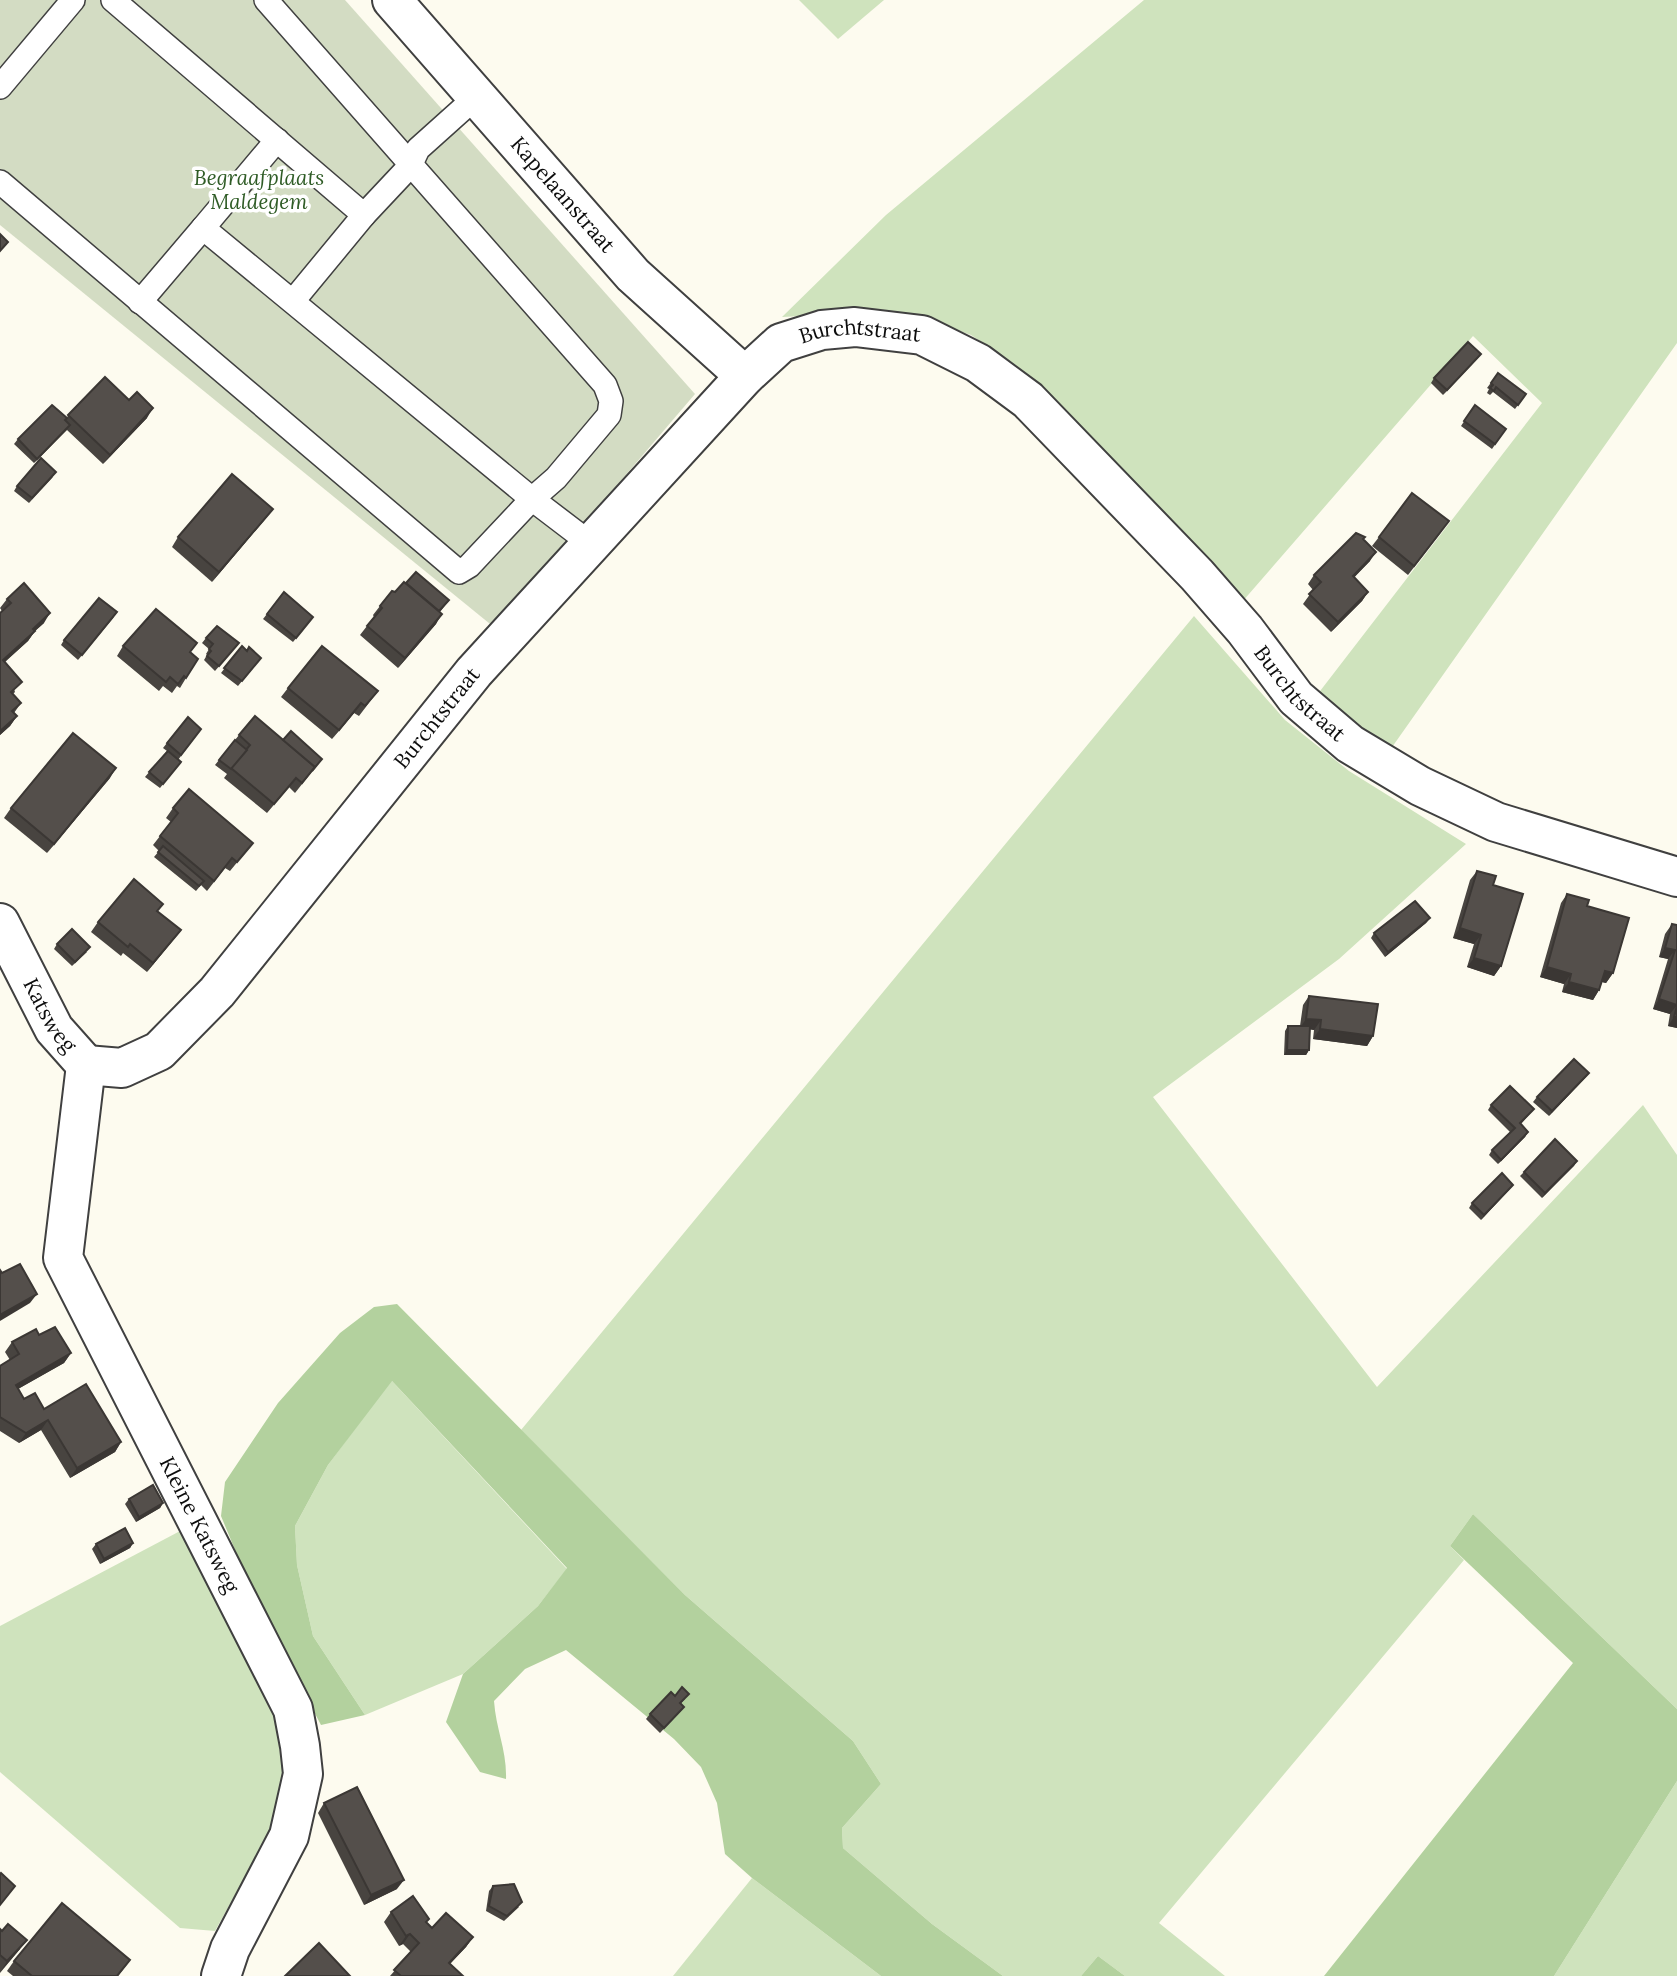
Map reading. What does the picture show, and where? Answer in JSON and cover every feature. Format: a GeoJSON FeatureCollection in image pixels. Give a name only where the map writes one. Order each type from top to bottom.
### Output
{"type":"FeatureCollection","features":[{"type":"Feature","properties":{"kind":"street","name":"Kapelaanstraat"},"geometry":{"type":"LineString","coordinates":[[392,0],[633,275],[745,376]]}},
{"type":"Feature","properties":{"kind":"street","name":"Burchtstraat"},"geometry":{"type":"LineString","coordinates":[[86,1065],[122,1068],[159,1051],[217,992],[474,672],[745,376],[781,343],[822,330],[855,327],[922,335],[978,363],[1028,400],[1197,575],[1245,630],[1296,698],[1350,744],[1420,786],[1496,822],[1677,877]]}},
{"type":"Feature","properties":{"kind":"street","name":"Katsweg"},"geometry":{"type":"LineString","coordinates":[[0,923],[54,1029],[86,1065]]}},
{"type":"Feature","properties":{"kind":"street","name":"Kleine Katsweg"},"geometry":{"type":"LineString","coordinates":[[86,1065],[63,1258],[293,1709],[300,1746],[303,1774],[289,1836],[230,1949],[221,1976]]}},
{"type":"Feature","properties":{"kind":"lane"},"geometry":{"type":"LineString","coordinates":[[0,87],[73,0]]}},
{"type":"Feature","properties":{"kind":"lane"},"geometry":{"type":"LineString","coordinates":[[113,0],[363,215]]}},
{"type":"Feature","properties":{"kind":"lane"},"geometry":{"type":"LineString","coordinates":[[0,182],[459,572],[470,566],[532,499],[556,478],[609,415],[611,401],[605,385],[266,0]]}},
{"type":"Feature","properties":{"kind":"lane"},"geometry":{"type":"LineString","coordinates":[[293,301],[363,215],[410,166],[418,149],[477,97]]}},
{"type":"Feature","properties":{"kind":"lane"},"geometry":{"type":"LineString","coordinates":[[140,302],[277,140]]}},
{"type":"Feature","properties":{"kind":"lane"},"geometry":{"type":"LineString","coordinates":[[203,228],[532,499],[591,544]]}},
{"type":"Feature","properties":{"kind":"green space","name":"Begraafplaats Maldegem"},"geometry":{"type":"Polygon","coordinates":[[[0,0],[345,0],[695,394],[495,628],[0,225],[0,0]]]}},
{"type":"Feature","properties":{"kind":"green space"},"geometry":{"type":"Polygon","coordinates":[[[799,0],[884,0],[838,39],[799,0]]]}},
{"type":"Feature","properties":{"kind":"green space"},"geometry":{"type":"Polygon","coordinates":[[[1144,0],[1677,0],[1677,343],[1390,750],[1317,695],[1542,403],[1473,336],[1242,602],[1050,402],[1004,357],[971,335],[931,321],[821,315],[782,317],[886,215],[1144,0]]]}},
{"type":"Feature","properties":{"kind":"green space"},"geometry":{"type":"Polygon","coordinates":[[[1194,616],[1285,720],[1349,771],[1466,844],[1339,959],[1153,1097],[1377,1387],[1643,1105],[1677,1155],[1677,1709],[1473,1514],[1450,1546],[1464,1560],[1159,1923],[1225,1976],[1125,1976],[1098,1956],[1081,1976],[1003,1976],[932,1924],[843,1848],[842,1828],[881,1784],[853,1741],[685,1595],[521,1430],[1194,616]]]}},
{"type":"Feature","properties":{"kind":"green space"},"geometry":{"type":"Polygon","coordinates":[[[397,1304],[685,1595],[853,1741],[881,1784],[842,1828],[843,1848],[932,1924],[1003,1976],[881,1976],[752,1878],[725,1854],[717,1803],[701,1767],[674,1739],[566,1650],[525,1669],[494,1701],[506,1779],[480,1772],[446,1722],[463,1674],[538,1606],[567,1568],[392,1381],[328,1465],[295,1526],[297,1565],[313,1636],[365,1715],[321,1725],[258,1605],[221,1516],[225,1482],[278,1403],[340,1333],[374,1307],[397,1304]]]}},
{"type":"Feature","properties":{"kind":"green space"},"geometry":{"type":"Polygon","coordinates":[[[391,1380],[567,1569],[538,1606],[463,1674],[365,1715],[313,1636],[297,1565],[295,1526],[328,1465],[391,1380]]]}},
{"type":"Feature","properties":{"kind":"green space"},"geometry":{"type":"Polygon","coordinates":[[[1473,1514],[1677,1709],[1677,1781],[1554,1976],[1324,1976],[1573,1663],[1450,1546],[1473,1514]]]}},
{"type":"Feature","properties":{"kind":"green space"},"geometry":{"type":"Polygon","coordinates":[[[182,1530],[273,1709],[286,1753],[280,1792],[269,1834],[215,1931],[180,1928],[0,1772],[0,1626],[182,1530]]]}},
{"type":"Feature","properties":{"kind":"green space"},"geometry":{"type":"Polygon","coordinates":[[[1677,1781],[1677,1976],[1554,1976],[1677,1781]]]}},
{"type":"Feature","properties":{"kind":"green space"},"geometry":{"type":"Polygon","coordinates":[[[752,1878],[881,1976],[673,1976],[752,1878]]]}},
{"type":"Feature","properties":{"kind":"green space"},"geometry":{"type":"Polygon","coordinates":[[[1098,1956],[1125,1976],[1081,1976],[1098,1956]]]}},
{"type":"Feature","properties":{"kind":"building"},"geometry":{"type":"Polygon","coordinates":[[[0,234],[8,242],[0,251],[0,234]]]}},
{"type":"Feature","properties":{"kind":"building"},"geometry":{"type":"Polygon","coordinates":[[[1468,342],[1481,354],[1447,390],[1434,378],[1468,342]]]}},
{"type":"Feature","properties":{"kind":"building"},"geometry":{"type":"Polygon","coordinates":[[[1498,373],[1526,394],[1518,405],[1496,387],[1494,391],[1490,388],[1498,373]]]}},
{"type":"Feature","properties":{"kind":"building"},"geometry":{"type":"Polygon","coordinates":[[[105,377],[129,400],[137,392],[153,408],[110,455],[68,415],[105,377]]]}},
{"type":"Feature","properties":{"kind":"building"},"geometry":{"type":"Polygon","coordinates":[[[52,405],[67,418],[65,420],[70,425],[37,459],[18,439],[52,405]]]}},
{"type":"Feature","properties":{"kind":"building"},"geometry":{"type":"Polygon","coordinates":[[[1475,405],[1506,429],[1495,444],[1464,421],[1475,405]]]}},
{"type":"Feature","properties":{"kind":"building"},"geometry":{"type":"Polygon","coordinates":[[[41,458],[56,472],[32,498],[17,486],[41,458]]]}},
{"type":"Feature","properties":{"kind":"building"},"geometry":{"type":"Polygon","coordinates":[[[232,474],[273,509],[219,572],[178,537],[232,474]]]}},
{"type":"Feature","properties":{"kind":"building"},"geometry":{"type":"Polygon","coordinates":[[[1412,493],[1449,521],[1414,566],[1379,537],[1412,493]]]}},
{"type":"Feature","properties":{"kind":"building"},"geometry":{"type":"Polygon","coordinates":[[[1356,533],[1365,537],[1363,539],[1376,552],[1353,576],[1368,592],[1338,622],[1309,594],[1321,582],[1314,575],[1356,533]]]}},
{"type":"Feature","properties":{"kind":"building"},"geometry":{"type":"Polygon","coordinates":[[[416,572],[449,600],[439,611],[406,583],[416,572]]]}},
{"type":"Feature","properties":{"kind":"building"},"geometry":{"type":"Polygon","coordinates":[[[404,582],[442,614],[405,658],[367,626],[392,591],[395,592],[404,582]]]}},
{"type":"Feature","properties":{"kind":"building"},"geometry":{"type":"Polygon","coordinates":[[[24,583],[50,613],[33,629],[35,631],[3,660],[22,682],[11,692],[21,703],[12,711],[17,716],[0,731],[0,613],[11,603],[7,599],[24,583]]]}},
{"type":"Feature","properties":{"kind":"building"},"geometry":{"type":"Polygon","coordinates":[[[284,592],[313,617],[296,638],[267,614],[284,592]]]}},
{"type":"Feature","properties":{"kind":"building"},"geometry":{"type":"Polygon","coordinates":[[[99,598],[117,612],[82,655],[64,640],[99,598]]]}},
{"type":"Feature","properties":{"kind":"building"},"geometry":{"type":"Polygon","coordinates":[[[156,609],[197,643],[190,652],[198,659],[186,678],[184,676],[178,684],[170,677],[166,682],[123,646],[156,609]]]}},
{"type":"Feature","properties":{"kind":"building"},"geometry":{"type":"Polygon","coordinates":[[[217,626],[239,643],[219,666],[207,656],[213,644],[206,638],[217,626]]]}},
{"type":"Feature","properties":{"kind":"building"},"geometry":{"type":"Polygon","coordinates":[[[242,646],[247,651],[249,647],[261,658],[242,681],[224,668],[242,646]]]}},
{"type":"Feature","properties":{"kind":"building"},"geometry":{"type":"Polygon","coordinates":[[[322,646],[378,691],[365,706],[361,703],[339,730],[288,688],[322,646]]]}},
{"type":"Feature","properties":{"kind":"building"},"geometry":{"type":"Polygon","coordinates":[[[255,716],[315,767],[302,783],[296,778],[274,804],[231,768],[250,745],[239,735],[255,716]]]}},
{"type":"Feature","properties":{"kind":"building"},"geometry":{"type":"Polygon","coordinates":[[[188,717],[201,729],[181,755],[167,743],[188,717]]]}},
{"type":"Feature","properties":{"kind":"building"},"geometry":{"type":"Polygon","coordinates":[[[291,731],[322,759],[312,771],[315,767],[283,740],[291,731]]]}},
{"type":"Feature","properties":{"kind":"building"},"geometry":{"type":"Polygon","coordinates":[[[73,733],[116,768],[54,844],[11,808],[73,733]]]}},
{"type":"Feature","properties":{"kind":"building"},"geometry":{"type":"Polygon","coordinates":[[[235,740],[247,750],[231,769],[219,760],[235,740]]]}},
{"type":"Feature","properties":{"kind":"building"},"geometry":{"type":"Polygon","coordinates":[[[168,751],[181,762],[163,784],[149,772],[168,751]]]}},
{"type":"Feature","properties":{"kind":"building"},"geometry":{"type":"Polygon","coordinates":[[[189,789],[253,843],[237,862],[232,858],[214,881],[160,836],[178,813],[173,808],[189,789]]]}},
{"type":"Feature","properties":{"kind":"building"},"geometry":{"type":"Polygon","coordinates":[[[163,846],[204,881],[199,886],[158,852],[163,846]]]}},
{"type":"Feature","properties":{"kind":"building"},"geometry":{"type":"Polygon","coordinates":[[[1477,871],[1496,876],[1493,885],[1523,894],[1501,966],[1474,958],[1481,935],[1460,928],[1477,871]]]}},
{"type":"Feature","properties":{"kind":"building"},"geometry":{"type":"Polygon","coordinates":[[[134,879],[163,904],[157,911],[181,930],[153,963],[130,944],[128,947],[98,922],[134,879]]]}},
{"type":"Feature","properties":{"kind":"building"},"geometry":{"type":"Polygon","coordinates":[[[1567,894],[1589,900],[1587,906],[1629,918],[1613,973],[1605,971],[1599,990],[1569,982],[1571,974],[1547,967],[1567,894]]]}},
{"type":"Feature","properties":{"kind":"building"},"geometry":{"type":"Polygon","coordinates":[[[1415,901],[1430,918],[1388,952],[1374,933],[1415,901]]]}},
{"type":"Feature","properties":{"kind":"building"},"geometry":{"type":"Polygon","coordinates":[[[1672,924],[1677,925],[1677,1005],[1659,999],[1675,950],[1665,948],[1672,924]]]}},
{"type":"Feature","properties":{"kind":"building"},"geometry":{"type":"Polygon","coordinates":[[[72,929],[90,947],[75,962],[57,944],[72,929]]]}},
{"type":"Feature","properties":{"kind":"building"},"geometry":{"type":"Polygon","coordinates":[[[1309,996],[1378,1004],[1373,1036],[1320,1029],[1321,1020],[1306,1019],[1309,996]]]}},
{"type":"Feature","properties":{"kind":"building"},"geometry":{"type":"Polygon","coordinates":[[[1288,1026],[1310,1026],[1309,1050],[1287,1050],[1288,1026]]]}},
{"type":"Feature","properties":{"kind":"building"},"geometry":{"type":"Polygon","coordinates":[[[1574,1059],[1589,1073],[1552,1111],[1537,1097],[1574,1059]]]}},
{"type":"Feature","properties":{"kind":"building"},"geometry":{"type":"Polygon","coordinates":[[[1510,1086],[1534,1109],[1520,1123],[1528,1132],[1501,1160],[1492,1150],[1515,1128],[1491,1105],[1510,1086]]]}},
{"type":"Feature","properties":{"kind":"building"},"geometry":{"type":"Polygon","coordinates":[[[1555,1139],[1577,1161],[1545,1193],[1524,1172],[1555,1139]]]}},
{"type":"Feature","properties":{"kind":"building"},"geometry":{"type":"Polygon","coordinates":[[[1502,1173],[1513,1185],[1484,1215],[1472,1203],[1502,1173]]]}},
{"type":"Feature","properties":{"kind":"building"},"geometry":{"type":"Polygon","coordinates":[[[20,1264],[37,1294],[0,1315],[0,1270],[2,1273],[20,1264]]]}},
{"type":"Feature","properties":{"kind":"building"},"geometry":{"type":"Polygon","coordinates":[[[55,1327],[71,1353],[16,1385],[24,1399],[35,1393],[44,1409],[86,1384],[121,1442],[77,1468],[48,1420],[26,1433],[0,1417],[0,1366],[19,1354],[12,1342],[36,1329],[39,1335],[55,1327]]]}},
{"type":"Feature","properties":{"kind":"building"},"geometry":{"type":"Polygon","coordinates":[[[153,1485],[163,1503],[139,1517],[129,1499],[153,1485]]]}},
{"type":"Feature","properties":{"kind":"building"},"geometry":{"type":"Polygon","coordinates":[[[125,1528],[133,1543],[104,1559],[96,1544],[125,1528]]]}},
{"type":"Feature","properties":{"kind":"building"},"geometry":{"type":"Polygon","coordinates":[[[682,1687],[689,1694],[680,1703],[684,1707],[664,1728],[650,1714],[671,1692],[675,1696],[682,1687]]]}},
{"type":"Feature","properties":{"kind":"building"},"geometry":{"type":"Polygon","coordinates":[[[357,1787],[404,1880],[371,1895],[324,1803],[357,1787]]]}},
{"type":"Feature","properties":{"kind":"building"},"geometry":{"type":"Polygon","coordinates":[[[0,1874],[15,1886],[0,1905],[0,1874]]]}},
{"type":"Feature","properties":{"kind":"building"},"geometry":{"type":"Polygon","coordinates":[[[514,1884],[522,1902],[507,1916],[489,1906],[493,1886],[514,1884]]]}},
{"type":"Feature","properties":{"kind":"building"},"geometry":{"type":"Polygon","coordinates":[[[413,1896],[432,1928],[446,1913],[473,1937],[449,1963],[463,1976],[401,1976],[394,1970],[419,1943],[410,1934],[406,1936],[391,1912],[413,1896]]]}},
{"type":"Feature","properties":{"kind":"building"},"geometry":{"type":"Polygon","coordinates":[[[62,1903],[130,1960],[117,1976],[32,1976],[14,1961],[62,1903]]]}},
{"type":"Feature","properties":{"kind":"building"},"geometry":{"type":"Polygon","coordinates":[[[8,1924],[27,1940],[7,1961],[0,1955],[0,1929],[2,1931],[8,1924]]]}},
{"type":"Feature","properties":{"kind":"building"},"geometry":{"type":"Polygon","coordinates":[[[319,1943],[350,1976],[285,1976],[319,1943]]]}}]}
